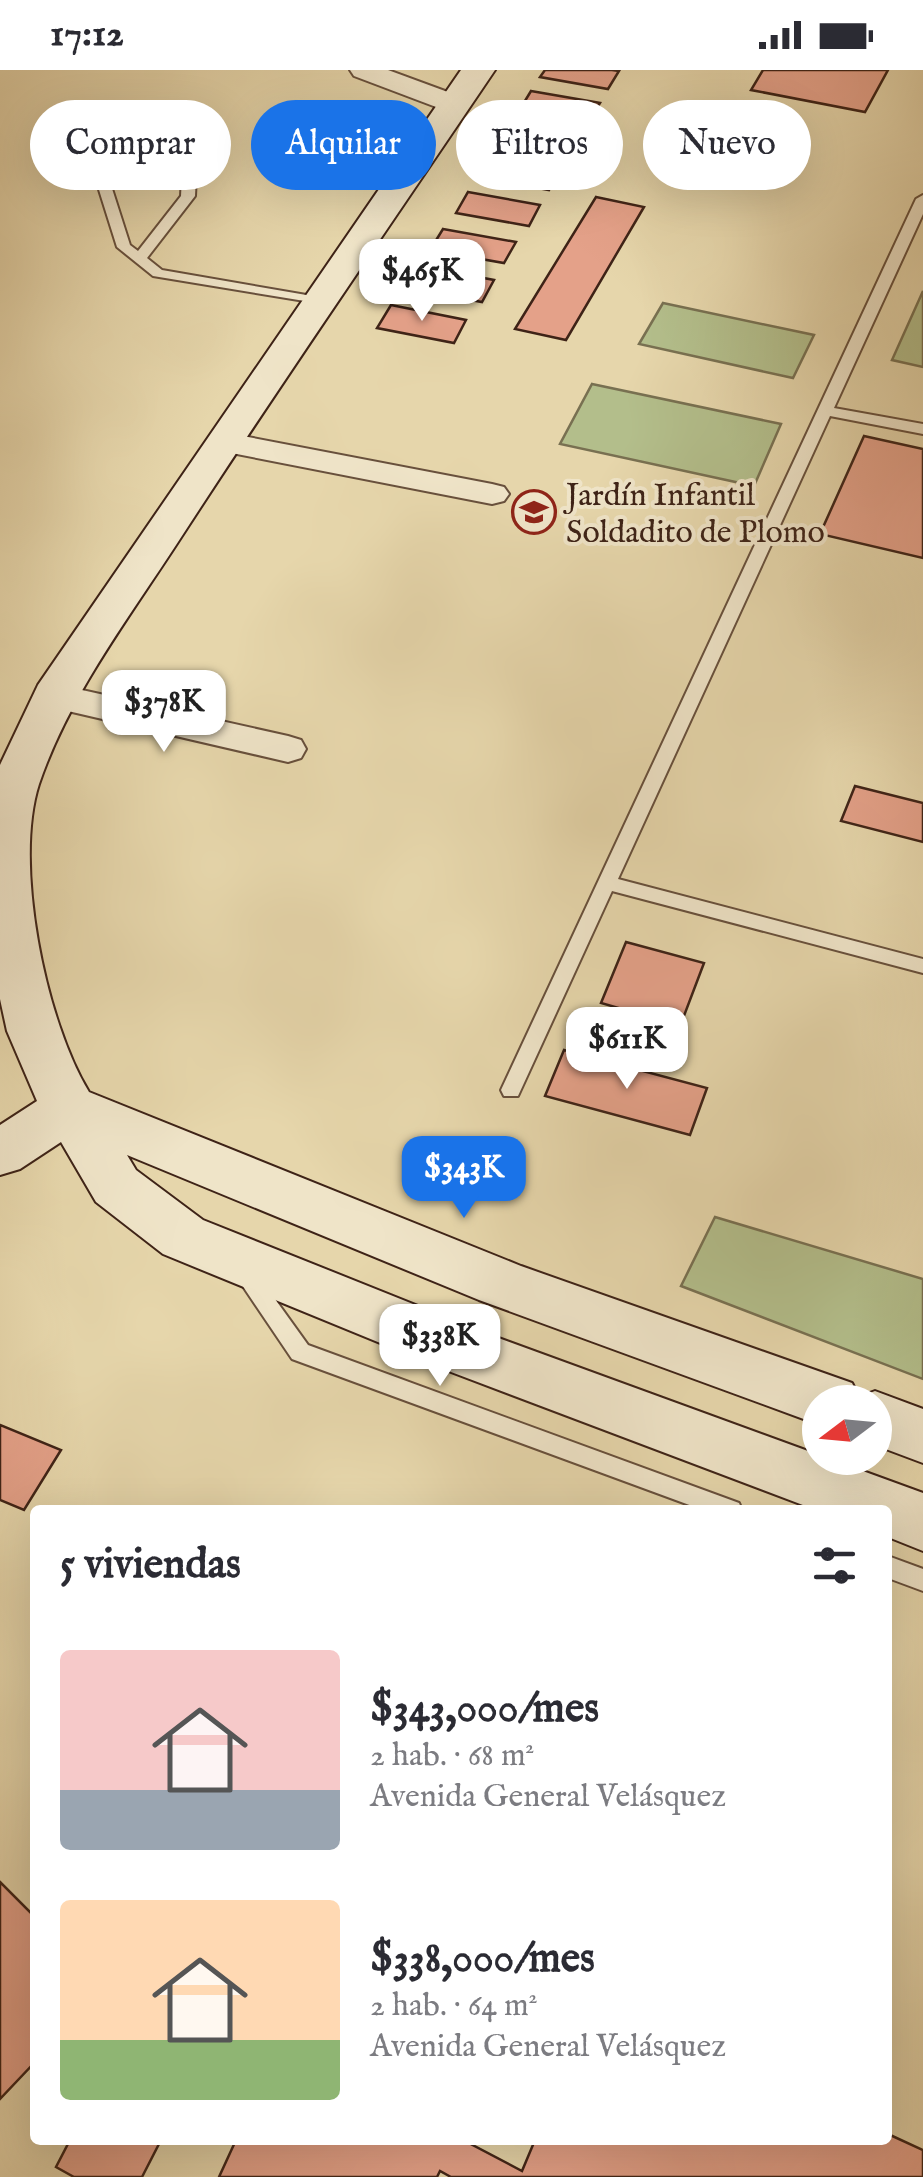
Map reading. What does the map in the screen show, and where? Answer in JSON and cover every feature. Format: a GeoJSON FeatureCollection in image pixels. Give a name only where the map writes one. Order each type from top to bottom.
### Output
{"type":"FeatureCollection","features":[{"type":"Feature","properties":{"kind":"main road"},"geometry":{"type":"LineString","coordinates":[[466,87],[222,442],[55,696],[14,787],[6,854],[8,922],[34,1032],[70,1108],[116,1186],[183,1237],[472,1354],[877,1505]]}},
{"type":"Feature","properties":{"kind":"main road"},"geometry":{"type":"LineString","coordinates":[[0,1153],[70,1108]]}},
{"type":"Feature","properties":{"kind":"main road"},"geometry":{"type":"LineString","coordinates":[[70,1108],[500,1283],[802,1392]]}},
{"type":"Feature","properties":{"kind":"main road"},"geometry":{"type":"LineString","coordinates":[[892,1424],[923,1436]]}},
{"type":"Feature","properties":{"kind":"main road"},"geometry":{"type":"LineString","coordinates":[[892,1510],[923,1522]]}},
{"type":"Feature","properties":{"kind":"street"},"geometry":{"type":"LineString","coordinates":[[362,70],[466,87]]}},
{"type":"Feature","properties":{"kind":"street"},"geometry":{"type":"LineString","coordinates":[[222,442],[492,494]]}},
{"type":"Feature","properties":{"kind":"street"},"geometry":{"type":"LineString","coordinates":[[55,696],[288,749]]}},
{"type":"Feature","properties":{"kind":"lane"},"geometry":{"type":"LineString","coordinates":[[105,190],[124,247],[158,273],[318,302]]}},
{"type":"Feature","properties":{"kind":"lane"},"geometry":{"type":"LineString","coordinates":[[139,259],[188,196],[188,190]]}},
{"type":"Feature","properties":{"kind":"lane"},"geometry":{"type":"LineString","coordinates":[[510,1090],[923,198]]}},
{"type":"Feature","properties":{"kind":"lane"},"geometry":{"type":"LineString","coordinates":[[825,411],[923,429]]}},
{"type":"Feature","properties":{"kind":"lane"},"geometry":{"type":"LineString","coordinates":[[607,883],[923,966]]}},
{"type":"Feature","properties":{"kind":"lane"},"geometry":{"type":"LineString","coordinates":[[235,1259],[300,1352],[717,1505]]}},
{"type":"Feature","properties":{"kind":"lane"},"geometry":{"type":"LineString","coordinates":[[892,1568],[923,1580]]}},
{"type":"Feature","properties":{"kind":"green space"},"geometry":{"type":"Polygon","coordinates":[[[923,291],[923,367],[892,360],[923,291]]]}},
{"type":"Feature","properties":{"kind":"green space"},"geometry":{"type":"Polygon","coordinates":[[[663,303],[814,335],[793,378],[639,344],[663,303]]]}},
{"type":"Feature","properties":{"kind":"green space"},"geometry":{"type":"Polygon","coordinates":[[[592,384],[781,424],[754,486],[560,444],[592,384]]]}},
{"type":"Feature","properties":{"kind":"green space"},"geometry":{"type":"Polygon","coordinates":[[[715,1217],[923,1279],[923,1379],[681,1286],[715,1217]]]}},
{"type":"Feature","properties":{"kind":"building"},"geometry":{"type":"Polygon","coordinates":[[[545,70],[619,71],[608,89],[540,77],[545,70]]]}},
{"type":"Feature","properties":{"kind":"building"},"geometry":{"type":"Polygon","coordinates":[[[763,70],[888,70],[865,112],[751,90],[763,70]]]}},
{"type":"Feature","properties":{"kind":"building"},"geometry":{"type":"Polygon","coordinates":[[[531,91],[583,100],[526,100],[531,91]]]}},
{"type":"Feature","properties":{"kind":"building"},"geometry":{"type":"Polygon","coordinates":[[[468,192],[540,205],[529,226],[456,213],[468,192]]]}},
{"type":"Feature","properties":{"kind":"building"},"geometry":{"type":"Polygon","coordinates":[[[596,197],[644,207],[566,340],[515,329],[596,197]]]}},
{"type":"Feature","properties":{"kind":"building"},"geometry":{"type":"Polygon","coordinates":[[[443,229],[516,242],[504,263],[430,250],[443,229]]]}},
{"type":"Feature","properties":{"kind":"building"},"geometry":{"type":"Polygon","coordinates":[[[420,266],[494,280],[482,302],[406,288],[420,266]]]}},
{"type":"Feature","properties":{"kind":"building"},"geometry":{"type":"Polygon","coordinates":[[[391,305],[466,320],[454,343],[377,328],[391,305]]]}},
{"type":"Feature","properties":{"kind":"building"},"geometry":{"type":"Polygon","coordinates":[[[864,436],[923,449],[923,558],[820,534],[864,436]]]}},
{"type":"Feature","properties":{"kind":"building"},"geometry":{"type":"Polygon","coordinates":[[[855,786],[923,803],[923,842],[841,821],[855,786]]]}},
{"type":"Feature","properties":{"kind":"building"},"geometry":{"type":"Polygon","coordinates":[[[626,942],[704,963],[668,1058],[615,1043],[629,1011],[601,1003],[626,942]]]}},
{"type":"Feature","properties":{"kind":"building"},"geometry":{"type":"Polygon","coordinates":[[[564,1050],[707,1088],[690,1135],[545,1096],[564,1050]]]}},
{"type":"Feature","properties":{"kind":"building"},"geometry":{"type":"Polygon","coordinates":[[[0,1425],[61,1450],[24,1510],[0,1500],[0,1425]]]}},
{"type":"Feature","properties":{"kind":"building"},"geometry":{"type":"Polygon","coordinates":[[[0,1882],[30,1912],[30,2067],[0,2099],[0,1882]]]}},
{"type":"Feature","properties":{"kind":"building"},"geometry":{"type":"Polygon","coordinates":[[[892,2136],[923,2150],[923,2177],[451,2177],[440,2171],[437,2177],[219,2177],[234,2145],[473,2145],[522,2171],[533,2145],[892,2145],[892,2136]]]}},
{"type":"Feature","properties":{"kind":"building"},"geometry":{"type":"Polygon","coordinates":[[[67,2145],[158,2145],[142,2177],[74,2177],[56,2167],[67,2145]]]}},
{"type":"Feature","properties":{"kind":"place","name":"Jardín Infantil Soldadito de Plomo"},"geometry":{"type":"Point","coordinates":[534,512]}}]}
